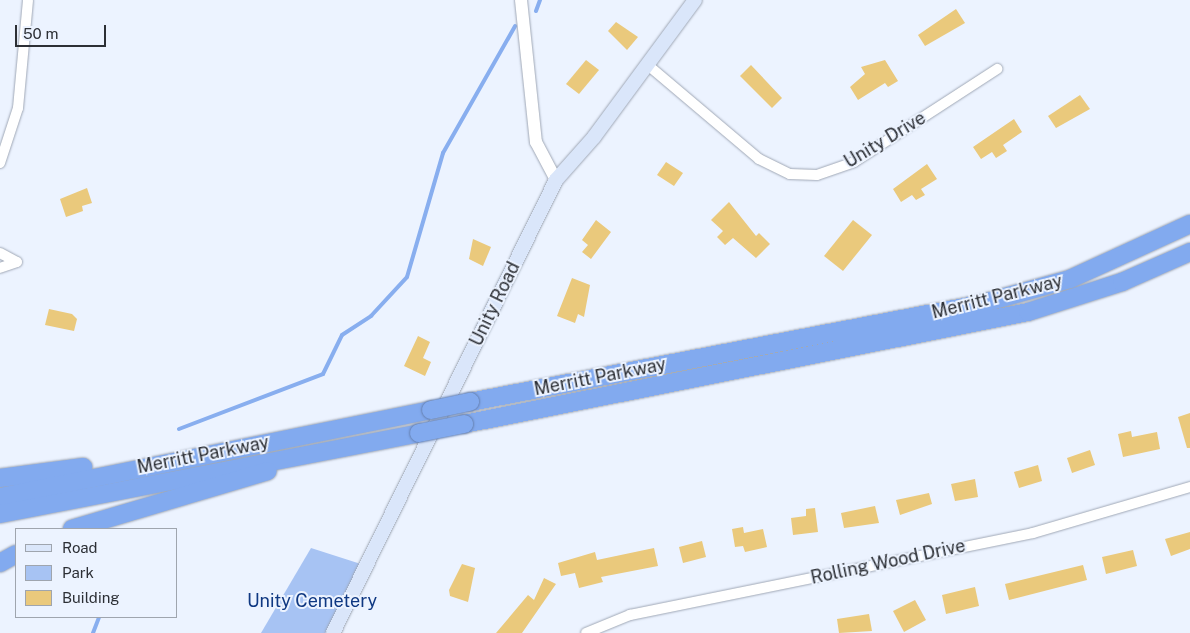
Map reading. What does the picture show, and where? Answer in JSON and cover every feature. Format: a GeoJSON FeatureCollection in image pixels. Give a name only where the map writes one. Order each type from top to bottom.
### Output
{"type":"FeatureCollection","features":[{"type":"Feature","properties":{"kind":"highway","name":"Merritt Parkway"},"geometry":{"type":"LineString","coordinates":[[0,497],[154,464],[980,304],[1070,279],[1190,224]]}},
{"type":"Feature","properties":{"kind":"highway","name":"Merritt Parkway"},"geometry":{"type":"LineString","coordinates":[[0,514],[1028,312],[1122,282],[1190,252]]}},
{"type":"Feature","properties":{"kind":"highway"},"geometry":{"type":"LineString","coordinates":[[75,528],[364,443]]}},
{"type":"Feature","properties":{"kind":"highway"},"geometry":{"type":"LineString","coordinates":[[0,478],[98,464],[154,464]]}},
{"type":"Feature","properties":{"kind":"highway"},"geometry":{"type":"LineString","coordinates":[[0,563],[15,555]]}},
{"type":"Feature","properties":{"kind":"main road","name":"Unity Road"},"geometry":{"type":"LineString","coordinates":[[333,633],[556,180],[649,66],[695,0]]}},
{"type":"Feature","properties":{"kind":"street"},"geometry":{"type":"LineString","coordinates":[[0,163],[18,108],[28,0]]}},
{"type":"Feature","properties":{"kind":"street"},"geometry":{"type":"LineString","coordinates":[[521,0],[536,142],[556,180]]}},
{"type":"Feature","properties":{"kind":"street","name":"Unity Drive"},"geometry":{"type":"LineString","coordinates":[[649,66],[759,159],[790,174],[817,174],[854,162],[997,69]]}},
{"type":"Feature","properties":{"kind":"street"},"geometry":{"type":"LineString","coordinates":[[0,253],[17,262],[0,268]]}},
{"type":"Feature","properties":{"kind":"street","name":"Rolling Wood Drive"},"geometry":{"type":"LineString","coordinates":[[586,633],[630,615],[1033,533],[1190,487]]}},
{"type":"Feature","properties":{"kind":"green space","name":"Unity Cemetery"},"geometry":{"type":"Polygon","coordinates":[[[311,548],[364,565],[328,633],[261,633],[311,548]]]}},
{"type":"Feature","properties":{"kind":"building"},"geometry":{"type":"Polygon","coordinates":[[[956,9],[965,23],[925,46],[918,35],[956,9]]]}},
{"type":"Feature","properties":{"kind":"building"},"geometry":{"type":"Polygon","coordinates":[[[616,22],[638,37],[627,50],[608,31],[616,22]]]}},
{"type":"Feature","properties":{"kind":"building"},"geometry":{"type":"Polygon","coordinates":[[[586,60],[599,70],[579,94],[566,84],[586,60]]]}},
{"type":"Feature","properties":{"kind":"building"},"geometry":{"type":"Polygon","coordinates":[[[885,60],[898,81],[888,87],[885,83],[858,100],[850,87],[865,74],[861,67],[885,60]]]}},
{"type":"Feature","properties":{"kind":"building"},"geometry":{"type":"Polygon","coordinates":[[[751,65],[782,98],[772,108],[740,76],[751,65]]]}},
{"type":"Feature","properties":{"kind":"building"},"geometry":{"type":"Polygon","coordinates":[[[1080,95],[1090,109],[1056,128],[1048,116],[1080,95]]]}},
{"type":"Feature","properties":{"kind":"building"},"geometry":{"type":"Polygon","coordinates":[[[1014,119],[1022,132],[1003,145],[1007,151],[996,158],[992,152],[981,159],[973,147],[1014,119]]]}},
{"type":"Feature","properties":{"kind":"building"},"geometry":{"type":"Polygon","coordinates":[[[666,162],[683,173],[674,186],[657,175],[666,162]]]}},
{"type":"Feature","properties":{"kind":"building"},"geometry":{"type":"Polygon","coordinates":[[[927,164],[937,179],[921,189],[925,195],[916,200],[912,195],[901,202],[893,189],[927,164]]]}},
{"type":"Feature","properties":{"kind":"building"},"geometry":{"type":"Polygon","coordinates":[[[87,188],[92,203],[82,206],[83,211],[66,217],[60,199],[87,188]]]}},
{"type":"Feature","properties":{"kind":"building"},"geometry":{"type":"Polygon","coordinates":[[[729,202],[756,236],[759,233],[770,244],[756,258],[733,238],[725,245],[717,237],[723,231],[711,220],[729,202]]]}},
{"type":"Feature","properties":{"kind":"building"},"geometry":{"type":"Polygon","coordinates":[[[596,220],[611,232],[591,259],[582,252],[588,245],[582,240],[596,220]]]}},
{"type":"Feature","properties":{"kind":"building"},"geometry":{"type":"Polygon","coordinates":[[[853,220],[872,235],[843,271],[824,256],[853,220]]]}},
{"type":"Feature","properties":{"kind":"building"},"geometry":{"type":"Polygon","coordinates":[[[473,239],[491,247],[483,266],[469,259],[473,239]]]}},
{"type":"Feature","properties":{"kind":"building"},"geometry":{"type":"Polygon","coordinates":[[[572,278],[590,285],[584,317],[578,314],[575,323],[557,316],[572,278]]]}},
{"type":"Feature","properties":{"kind":"building"},"geometry":{"type":"Polygon","coordinates":[[[49,309],[72,314],[77,319],[74,331],[45,325],[49,309]]]}},
{"type":"Feature","properties":{"kind":"building"},"geometry":{"type":"Polygon","coordinates":[[[418,336],[430,342],[423,358],[431,362],[425,376],[404,366],[418,336]]]}},
{"type":"Feature","properties":{"kind":"building"},"geometry":{"type":"Polygon","coordinates":[[[1190,413],[1190,448],[1187,448],[1178,417],[1190,413]]]}},
{"type":"Feature","properties":{"kind":"building"},"geometry":{"type":"Polygon","coordinates":[[[1131,431],[1132,437],[1157,432],[1160,449],[1123,457],[1118,434],[1131,431]]]}},
{"type":"Feature","properties":{"kind":"building"},"geometry":{"type":"Polygon","coordinates":[[[1090,450],[1095,465],[1072,473],[1067,458],[1090,450]]]}},
{"type":"Feature","properties":{"kind":"building"},"geometry":{"type":"Polygon","coordinates":[[[1038,465],[1042,481],[1019,488],[1014,472],[1038,465]]]}},
{"type":"Feature","properties":{"kind":"building"},"geometry":{"type":"Polygon","coordinates":[[[975,479],[978,497],[955,501],[951,484],[975,479]]]}},
{"type":"Feature","properties":{"kind":"building"},"geometry":{"type":"Polygon","coordinates":[[[929,493],[932,504],[900,515],[896,500],[929,493]]]}},
{"type":"Feature","properties":{"kind":"building"},"geometry":{"type":"Polygon","coordinates":[[[875,506],[879,523],[844,528],[841,513],[875,506]]]}},
{"type":"Feature","properties":{"kind":"building"},"geometry":{"type":"Polygon","coordinates":[[[815,508],[818,532],[793,535],[791,518],[806,516],[806,509],[815,508]]]}},
{"type":"Feature","properties":{"kind":"building"},"geometry":{"type":"Polygon","coordinates":[[[743,527],[744,533],[763,529],[767,547],[745,552],[743,546],[735,547],[732,529],[743,527]]]}},
{"type":"Feature","properties":{"kind":"building"},"geometry":{"type":"Polygon","coordinates":[[[1190,532],[1190,549],[1171,556],[1165,539],[1190,532]]]}},
{"type":"Feature","properties":{"kind":"building"},"geometry":{"type":"Polygon","coordinates":[[[702,541],[706,557],[683,563],[679,547],[702,541]]]}},
{"type":"Feature","properties":{"kind":"building"},"geometry":{"type":"Polygon","coordinates":[[[654,548],[658,566],[601,577],[603,582],[579,588],[575,573],[561,576],[558,563],[595,552],[597,560],[654,548]]]}},
{"type":"Feature","properties":{"kind":"building"},"geometry":{"type":"Polygon","coordinates":[[[1133,550],[1137,566],[1106,574],[1102,557],[1133,550]]]}},
{"type":"Feature","properties":{"kind":"building"},"geometry":{"type":"Polygon","coordinates":[[[462,564],[475,568],[468,602],[450,596],[449,590],[462,564]]]}},
{"type":"Feature","properties":{"kind":"building"},"geometry":{"type":"Polygon","coordinates":[[[1083,565],[1087,580],[1009,600],[1005,584],[1083,565]]]}},
{"type":"Feature","properties":{"kind":"building"},"geometry":{"type":"Polygon","coordinates":[[[544,578],[556,584],[522,633],[496,633],[528,595],[534,600],[544,578]]]}},
{"type":"Feature","properties":{"kind":"building"},"geometry":{"type":"Polygon","coordinates":[[[975,587],[979,606],[946,614],[942,595],[975,587]]]}},
{"type":"Feature","properties":{"kind":"building"},"geometry":{"type":"Polygon","coordinates":[[[915,600],[926,620],[904,632],[893,611],[915,600]]]}},
{"type":"Feature","properties":{"kind":"building"},"geometry":{"type":"Polygon","coordinates":[[[869,614],[872,631],[839,633],[837,619],[869,614]]]}},
{"type":"Feature","properties":{"kind":"waterway"},"geometry":{"type":"LineString","coordinates":[[536,11],[540,0]]}},
{"type":"Feature","properties":{"kind":"waterway"},"geometry":{"type":"LineString","coordinates":[[179,429],[323,374],[342,335],[371,316],[407,277],[443,153],[515,26]]}},
{"type":"Feature","properties":{"kind":"waterway"},"geometry":{"type":"LineString","coordinates":[[93,633],[99,618]]}}]}
